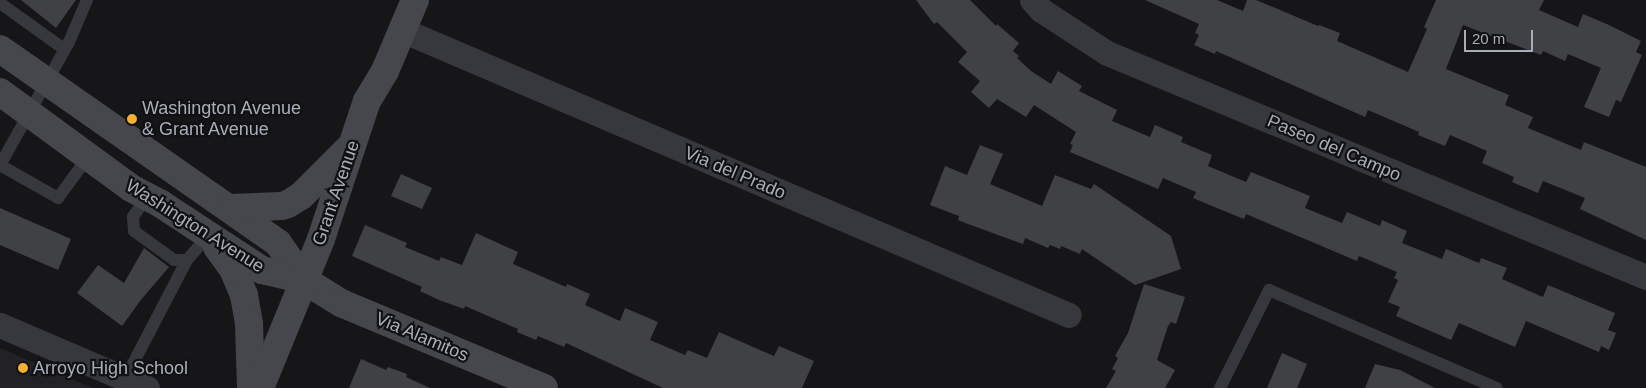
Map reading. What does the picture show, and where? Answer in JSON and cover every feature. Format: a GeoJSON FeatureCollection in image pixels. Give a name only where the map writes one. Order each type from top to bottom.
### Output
{"type":"FeatureCollection","features":[{"type":"Feature","properties":{"kind":"main road","name":"Grant Avenue"},"geometry":{"type":"LineString","coordinates":[[260,388],[321,239],[367,101],[386,71],[415,0]]}},
{"type":"Feature","properties":{"kind":"main road","name":"Washington Avenue"},"geometry":{"type":"LineString","coordinates":[[0,49],[231,208],[278,243],[304,280]]}},
{"type":"Feature","properties":{"kind":"main road","name":"Washington Avenue"},"geometry":{"type":"LineString","coordinates":[[0,92],[131,188],[148,196],[265,272],[304,280]]}},
{"type":"Feature","properties":{"kind":"main road"},"geometry":{"type":"LineString","coordinates":[[231,208],[282,206],[288,204],[301,196],[351,146]]}},
{"type":"Feature","properties":{"kind":"main road"},"geometry":{"type":"LineString","coordinates":[[209,236],[233,269],[244,295],[249,324],[251,388]]}},
{"type":"Feature","properties":{"kind":"main road","name":"Via Alamitos"},"geometry":{"type":"LineString","coordinates":[[304,280],[341,303],[544,388]]}},
{"type":"Feature","properties":{"kind":"street","name":"Paseo del Campo"},"geometry":{"type":"LineString","coordinates":[[1032,0],[1041,10],[1107,54],[1646,277]]}},
{"type":"Feature","properties":{"kind":"street","name":"Via del Prado"},"geometry":{"type":"LineString","coordinates":[[402,30],[1069,315]]}},
{"type":"Feature","properties":{"kind":"street"},"geometry":{"type":"LineString","coordinates":[[0,325],[136,383]]}},
{"type":"Feature","properties":{"kind":"lane"},"geometry":{"type":"LineString","coordinates":[[87,0],[47,82],[0,165],[58,198],[88,157]]}},
{"type":"Feature","properties":{"kind":"lane"},"geometry":{"type":"LineString","coordinates":[[0,3],[64,49]]}},
{"type":"Feature","properties":{"kind":"lane"},"geometry":{"type":"LineString","coordinates":[[148,196],[133,217],[134,231],[174,260],[187,260]]}},
{"type":"Feature","properties":{"kind":"lane"},"geometry":{"type":"LineString","coordinates":[[136,383],[187,260],[209,236]]}},
{"type":"Feature","properties":{"kind":"lane"},"geometry":{"type":"LineString","coordinates":[[1220,388],[1269,290],[1498,388]]}},
{"type":"Feature","properties":{"kind":"shaded area","name":"Arroyo High School"},"geometry":{"type":"Polygon","coordinates":[[[0,348],[93,388],[0,388],[0,348]]]}},
{"type":"Feature","properties":{"kind":"building"},"geometry":{"type":"Polygon","coordinates":[[[21,0],[76,0],[56,28],[21,0]]]}},
{"type":"Feature","properties":{"kind":"building"},"geometry":{"type":"Polygon","coordinates":[[[916,0],[970,0],[996,26],[997,24],[1019,43],[1013,51],[1019,56],[1017,58],[1031,71],[1051,84],[1058,71],[1082,86],[1079,91],[1117,110],[1112,121],[1150,137],[1155,125],[1183,137],[1181,142],[1212,155],[1208,166],[1246,182],[1251,172],[1310,196],[1305,208],[1342,223],[1347,212],[1380,226],[1382,220],[1407,231],[1402,243],[1442,259],[1446,249],[1479,263],[1481,258],[1507,268],[1502,279],[1543,297],[1548,285],[1615,313],[1608,330],[1616,333],[1609,350],[1601,346],[1599,352],[1526,321],[1515,347],[1459,323],[1451,340],[1396,316],[1400,307],[1388,302],[1398,280],[1394,278],[1397,272],[1359,256],[1357,261],[1246,214],[1244,219],[1193,198],[1196,192],[1163,178],[1158,189],[1070,152],[1073,145],[1070,144],[1076,132],[1034,105],[1026,117],[997,99],[989,108],[971,92],[980,81],[958,62],[967,52],[937,22],[934,24],[916,0]]]}},
{"type":"Feature","properties":{"kind":"building"},"geometry":{"type":"Polygon","coordinates":[[[1145,0],[1217,0],[1243,11],[1247,0],[1256,0],[1318,26],[1340,33],[1337,41],[1408,72],[1427,29],[1424,27],[1436,0],[1544,0],[1539,10],[1578,27],[1583,14],[1609,25],[1641,41],[1636,52],[1642,55],[1621,102],[1616,100],[1609,117],[1584,107],[1601,68],[1568,54],[1565,61],[1543,51],[1541,55],[1463,25],[1446,69],[1509,95],[1505,105],[1533,117],[1528,128],[1581,150],[1584,142],[1646,167],[1646,240],[1580,209],[1585,198],[1543,181],[1538,193],[1512,182],[1514,177],[1482,163],[1487,151],[1450,135],[1445,146],[1418,135],[1419,132],[1368,110],[1365,117],[1216,51],[1215,54],[1194,45],[1199,35],[1195,33],[1199,24],[1145,0]]]}},
{"type":"Feature","properties":{"kind":"building"},"geometry":{"type":"Polygon","coordinates":[[[980,145],[1003,154],[990,184],[1042,206],[1055,175],[1091,189],[1094,184],[1171,236],[1181,269],[1135,285],[1082,249],[1080,254],[1061,246],[1060,249],[1050,245],[1048,248],[1025,238],[1023,244],[958,220],[959,216],[930,205],[945,166],[967,175],[980,145]]]}},
{"type":"Feature","properties":{"kind":"building"},"geometry":{"type":"Polygon","coordinates":[[[401,174],[432,188],[422,209],[391,196],[401,174]]]}},
{"type":"Feature","properties":{"kind":"building"},"geometry":{"type":"Polygon","coordinates":[[[0,208],[71,239],[58,270],[0,245],[0,208]]]}},
{"type":"Feature","properties":{"kind":"building"},"geometry":{"type":"Polygon","coordinates":[[[365,225],[407,243],[405,247],[439,261],[441,257],[462,265],[476,233],[518,252],[513,264],[566,287],[567,284],[590,294],[585,305],[620,321],[625,308],[658,322],[650,340],[685,355],[688,350],[707,358],[719,332],[774,356],[779,346],[814,361],[802,388],[663,388],[566,343],[564,347],[538,336],[536,340],[517,332],[518,329],[465,306],[464,309],[439,300],[420,291],[422,287],[352,256],[365,225]]]}},
{"type":"Feature","properties":{"kind":"building"},"geometry":{"type":"Polygon","coordinates":[[[144,248],[169,267],[122,326],[77,293],[98,265],[124,283],[144,248]]]}},
{"type":"Feature","properties":{"kind":"building"},"geometry":{"type":"Polygon","coordinates":[[[1144,284],[1185,297],[1176,324],[1171,322],[1168,326],[1157,360],[1175,370],[1165,388],[1106,388],[1116,371],[1112,369],[1118,358],[1115,356],[1128,333],[1144,284]]]}},
{"type":"Feature","properties":{"kind":"building"},"geometry":{"type":"Polygon","coordinates":[[[1282,353],[1307,364],[1297,388],[1267,388],[1282,353]]]}},
{"type":"Feature","properties":{"kind":"building"},"geometry":{"type":"Polygon","coordinates":[[[361,359],[386,370],[388,367],[407,374],[406,377],[430,388],[349,388],[361,359]]]}},
{"type":"Feature","properties":{"kind":"building"},"geometry":{"type":"Polygon","coordinates":[[[1375,364],[1400,370],[1435,388],[1365,388],[1375,364]]]}},
{"type":"Feature","properties":{"kind":"place","name":"Washington Avenue & Grant Avenue"},"geometry":{"type":"Point","coordinates":[132,119]}},
{"type":"Feature","properties":{"kind":"place","name":"Arroyo High School"},"geometry":{"type":"Point","coordinates":[23,368]}}]}
